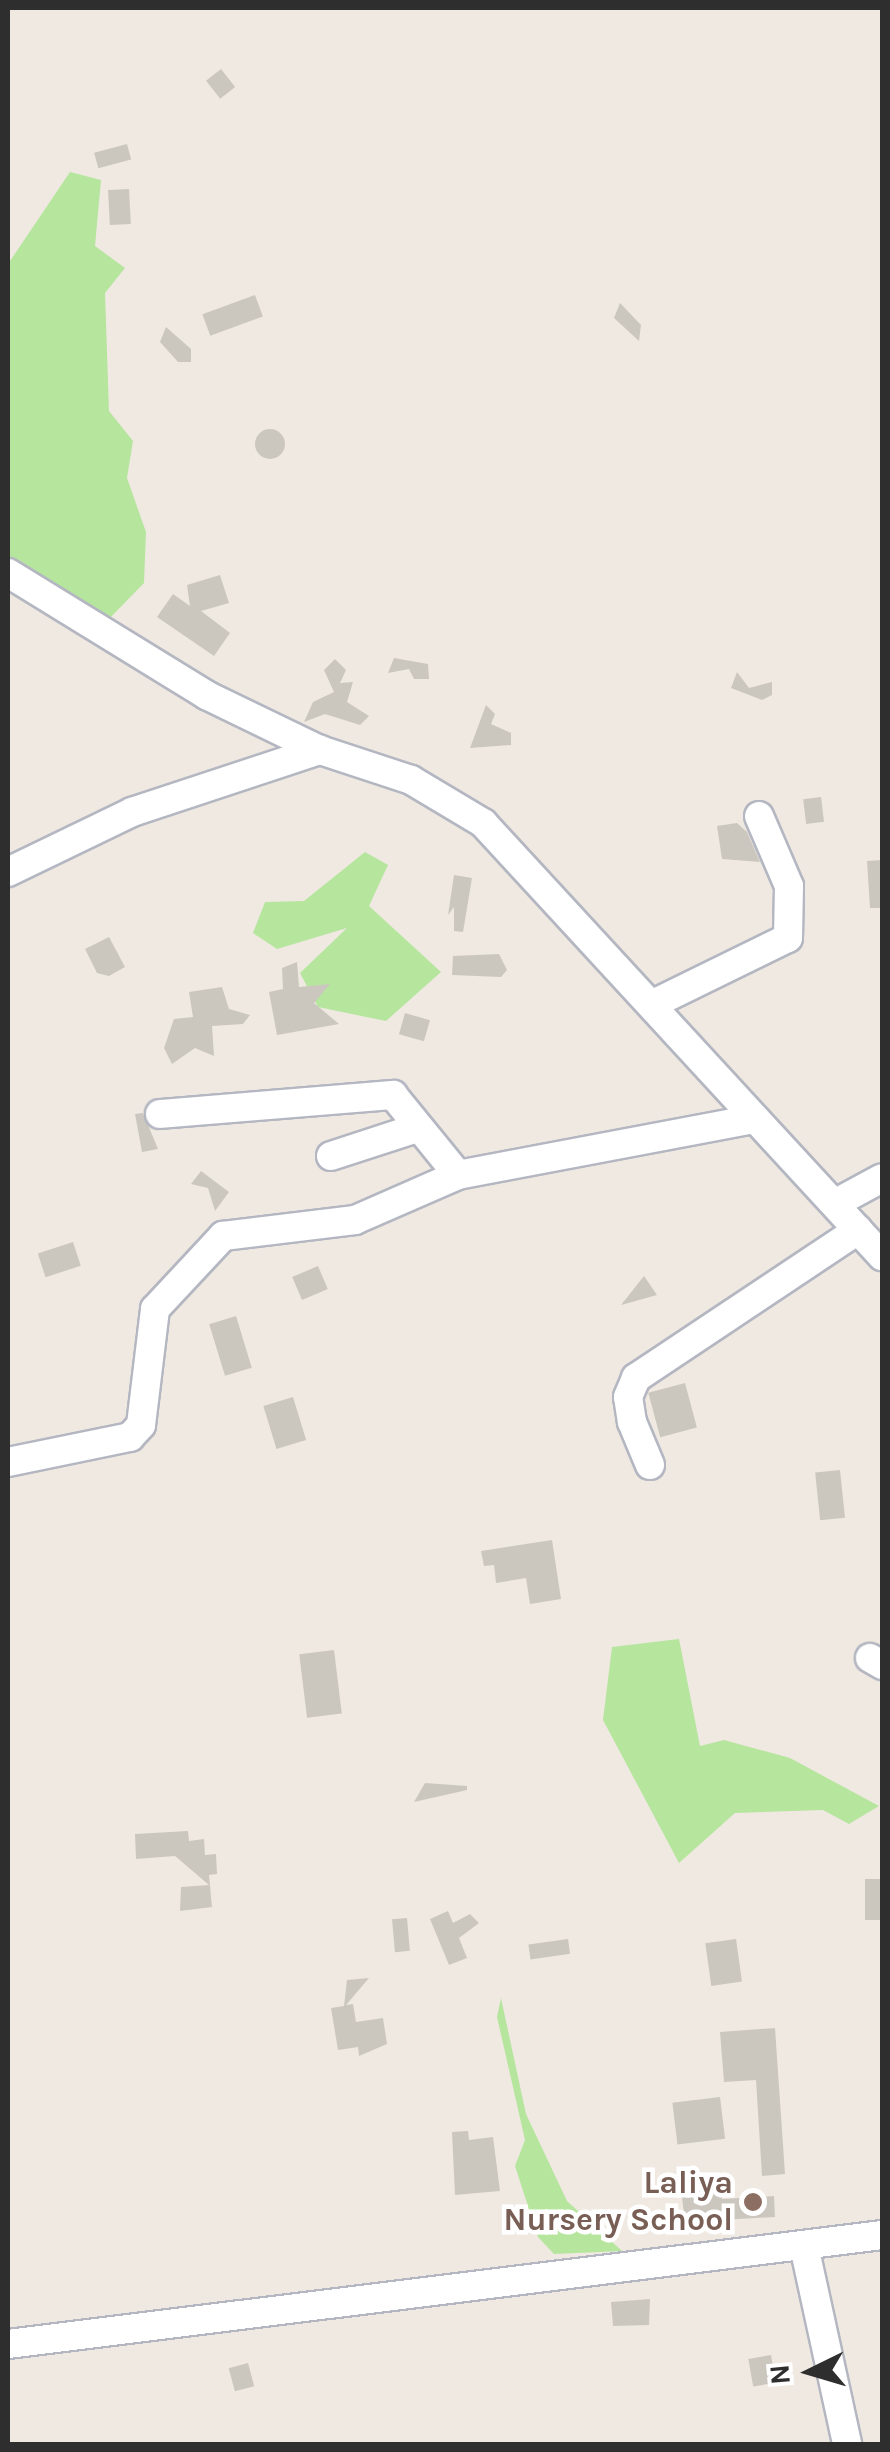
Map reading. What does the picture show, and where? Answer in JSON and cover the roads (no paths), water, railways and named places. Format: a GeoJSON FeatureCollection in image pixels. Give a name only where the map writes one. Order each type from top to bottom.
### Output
{"type":"FeatureCollection","features":[{"type":"Feature","properties":{"kind":"street"},"geometry":{"type":"LineString","coordinates":[[8,572],[206,695],[320,750],[410,780],[483,823],[882,1256]]}},
{"type":"Feature","properties":{"kind":"street"},"geometry":{"type":"LineString","coordinates":[[8,872],[132,812],[320,750]]}},
{"type":"Feature","properties":{"kind":"street"},"geometry":{"type":"LineString","coordinates":[[653,1004],[788,938],[790,886],[759,816]]}},
{"type":"Feature","properties":{"kind":"street"},"geometry":{"type":"LineString","coordinates":[[160,1114],[393,1095],[458,1175]]}},
{"type":"Feature","properties":{"kind":"street"},"geometry":{"type":"LineString","coordinates":[[8,1462],[130,1437],[141,1425],[154,1309],[223,1236],[355,1220],[458,1175],[756,1119]]}},
{"type":"Feature","properties":{"kind":"street"},"geometry":{"type":"LineString","coordinates":[[331,1156],[417,1128]]}},
{"type":"Feature","properties":{"kind":"street"},"geometry":{"type":"LineString","coordinates":[[836,1203],[882,1178]]}},
{"type":"Feature","properties":{"kind":"street"},"geometry":{"type":"LineString","coordinates":[[650,1465],[632,1422],[628,1397],[636,1378],[858,1230]]}},
{"type":"Feature","properties":{"kind":"street"},"geometry":{"type":"LineString","coordinates":[[8,2344],[882,2235]]}},
{"type":"Feature","properties":{"kind":"street"},"geometry":{"type":"LineString","coordinates":[[804,2246],[847,2444]]}},
{"type":"Feature","properties":{"kind":"place","name":"Laliya Nursery School"},"geometry":{"type":"Point","coordinates":[753,2202]}}]}
